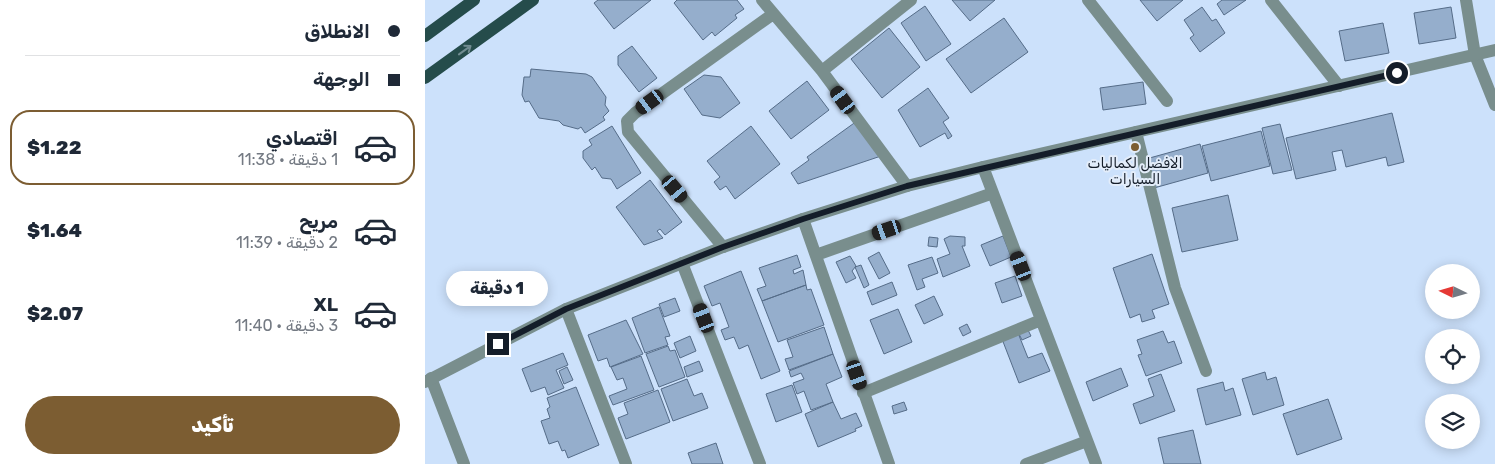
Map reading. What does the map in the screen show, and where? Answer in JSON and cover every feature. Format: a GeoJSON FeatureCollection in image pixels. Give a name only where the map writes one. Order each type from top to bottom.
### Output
{"type":"FeatureCollection","features":[{"type":"Feature","properties":{"kind":"main road"},"geometry":{"type":"LineString","coordinates":[[425,36],[475,0]]}},
{"type":"Feature","properties":{"kind":"main road"},"geometry":{"type":"LineString","coordinates":[[425,78],[533,0]]}},
{"type":"Feature","properties":{"kind":"street"},"geometry":{"type":"LineString","coordinates":[[762,0],[822,71],[907,186]]}},
{"type":"Feature","properties":{"kind":"street"},"geometry":{"type":"LineString","coordinates":[[822,71],[911,0]]}},
{"type":"Feature","properties":{"kind":"street"},"geometry":{"type":"LineString","coordinates":[[1088,0],[1167,101]]}},
{"type":"Feature","properties":{"kind":"street"},"geometry":{"type":"LineString","coordinates":[[1271,0],[1339,86]]}},
{"type":"Feature","properties":{"kind":"street"},"geometry":{"type":"LineString","coordinates":[[1466,0],[1475,55],[1495,105]]}},
{"type":"Feature","properties":{"kind":"street"},"geometry":{"type":"LineString","coordinates":[[723,247],[628,132],[627,121],[635,113],[773,14]]}},
{"type":"Feature","properties":{"kind":"street"},"geometry":{"type":"LineString","coordinates":[[464,464],[428,380],[566,309],[723,247],[907,186],[1495,50]]}},
{"type":"Feature","properties":{"kind":"street"},"geometry":{"type":"LineString","coordinates":[[1136,132],[1175,288],[1206,371]]}},
{"type":"Feature","properties":{"kind":"street"},"geometry":{"type":"LineString","coordinates":[[983,167],[1096,464]]}},
{"type":"Feature","properties":{"kind":"street"},"geometry":{"type":"LineString","coordinates":[[816,255],[993,193]]}},
{"type":"Feature","properties":{"kind":"street"},"geometry":{"type":"LineString","coordinates":[[803,219],[889,464]]}},
{"type":"Feature","properties":{"kind":"street"},"geometry":{"type":"LineString","coordinates":[[682,263],[761,464]]}},
{"type":"Feature","properties":{"kind":"street"},"geometry":{"type":"LineString","coordinates":[[566,309],[626,464]]}},
{"type":"Feature","properties":{"kind":"street"},"geometry":{"type":"LineString","coordinates":[[863,393],[1041,320]]}},
{"type":"Feature","properties":{"kind":"street"},"geometry":{"type":"LineString","coordinates":[[1026,464],[1087,441]]}},
{"type":"Feature","properties":{"kind":"building"},"geometry":{"type":"Polygon","coordinates":[[[598,0],[651,0],[614,29],[594,3],[598,0]]]}},
{"type":"Feature","properties":{"kind":"building"},"geometry":{"type":"Polygon","coordinates":[[[677,0],[737,0],[744,9],[735,15],[737,18],[715,36],[712,32],[703,40],[674,3],[677,0]]]}},
{"type":"Feature","properties":{"kind":"building"},"geometry":{"type":"Polygon","coordinates":[[[952,0],[995,0],[970,21],[952,0]]]}},
{"type":"Feature","properties":{"kind":"building"},"geometry":{"type":"Polygon","coordinates":[[[1140,0],[1183,0],[1157,21],[1140,0]]]}},
{"type":"Feature","properties":{"kind":"building"},"geometry":{"type":"Polygon","coordinates":[[[1222,0],[1246,0],[1224,15],[1217,4],[1222,0]]]}},
{"type":"Feature","properties":{"kind":"building"},"geometry":{"type":"Polygon","coordinates":[[[925,6],[951,44],[926,61],[901,23],[925,6]]]}},
{"type":"Feature","properties":{"kind":"building"},"geometry":{"type":"Polygon","coordinates":[[[1202,7],[1212,21],[1216,19],[1225,33],[1200,52],[1190,38],[1194,35],[1184,20],[1202,7]]]}},
{"type":"Feature","properties":{"kind":"building"},"geometry":{"type":"Polygon","coordinates":[[[1451,7],[1456,38],[1419,44],[1414,13],[1451,7]]]}},
{"type":"Feature","properties":{"kind":"building"},"geometry":{"type":"Polygon","coordinates":[[[1004,18],[1028,52],[971,93],[946,59],[1004,18]]]}},
{"type":"Feature","properties":{"kind":"building"},"geometry":{"type":"Polygon","coordinates":[[[1383,23],[1389,53],[1345,61],[1339,31],[1383,23]]]}},
{"type":"Feature","properties":{"kind":"building"},"geometry":{"type":"Polygon","coordinates":[[[889,28],[920,67],[882,98],[851,59],[889,28]]]}},
{"type":"Feature","properties":{"kind":"building"},"geometry":{"type":"Polygon","coordinates":[[[632,46],[657,78],[639,92],[618,65],[618,56],[632,46]]]}},
{"type":"Feature","properties":{"kind":"building"},"geometry":{"type":"Polygon","coordinates":[[[531,69],[586,74],[592,77],[606,97],[605,105],[609,111],[603,117],[605,120],[585,133],[581,127],[578,129],[563,125],[559,121],[539,118],[529,101],[525,102],[522,95],[524,77],[530,77],[531,69]]]}},
{"type":"Feature","properties":{"kind":"building"},"geometry":{"type":"Polygon","coordinates":[[[704,75],[721,77],[740,103],[720,118],[702,115],[684,89],[704,75]]]}},
{"type":"Feature","properties":{"kind":"building"},"geometry":{"type":"Polygon","coordinates":[[[807,81],[829,110],[791,139],[769,111],[807,81]]]}},
{"type":"Feature","properties":{"kind":"building"},"geometry":{"type":"Polygon","coordinates":[[[1143,82],[1146,104],[1103,110],[1100,88],[1143,82]]]}},
{"type":"Feature","properties":{"kind":"building"},"geometry":{"type":"Polygon","coordinates":[[[928,88],[949,118],[943,122],[952,136],[948,139],[945,133],[920,147],[898,110],[928,88]]]}},
{"type":"Feature","properties":{"kind":"building"},"geometry":{"type":"Polygon","coordinates":[[[1392,113],[1404,162],[1388,166],[1386,157],[1346,167],[1342,150],[1332,152],[1336,170],[1296,179],[1286,138],[1392,113]]]}},
{"type":"Feature","properties":{"kind":"building"},"geometry":{"type":"Polygon","coordinates":[[[857,121],[881,156],[798,184],[791,173],[809,160],[807,157],[857,121]]]}},
{"type":"Feature","properties":{"kind":"building"},"geometry":{"type":"Polygon","coordinates":[[[1280,124],[1292,170],[1273,174],[1262,128],[1280,124]]]}},
{"type":"Feature","properties":{"kind":"building"},"geometry":{"type":"Polygon","coordinates":[[[612,126],[641,173],[617,189],[611,179],[602,178],[595,167],[592,170],[583,158],[583,151],[592,145],[589,140],[612,126]]]}},
{"type":"Feature","properties":{"kind":"building"},"geometry":{"type":"Polygon","coordinates":[[[751,126],[780,164],[735,199],[726,186],[720,190],[714,182],[720,177],[707,161],[751,126]]]}},
{"type":"Feature","properties":{"kind":"building"},"geometry":{"type":"Polygon","coordinates":[[[1261,131],[1270,166],[1211,181],[1202,146],[1261,131]]]}},
{"type":"Feature","properties":{"kind":"building"},"geometry":{"type":"Polygon","coordinates":[[[1200,144],[1208,173],[1154,188],[1146,159],[1200,144]]]}},
{"type":"Feature","properties":{"kind":"building"},"geometry":{"type":"Polygon","coordinates":[[[650,180],[682,222],[665,235],[660,229],[657,231],[663,238],[644,245],[616,207],[650,180]]]}},
{"type":"Feature","properties":{"kind":"building"},"geometry":{"type":"Polygon","coordinates":[[[1228,195],[1238,240],[1182,252],[1172,208],[1228,195]]]}},
{"type":"Feature","properties":{"kind":"building"},"geometry":{"type":"Polygon","coordinates":[[[950,236],[965,237],[965,246],[962,246],[970,266],[943,277],[937,259],[950,254],[944,239],[950,236]]]}},
{"type":"Feature","properties":{"kind":"building"},"geometry":{"type":"Polygon","coordinates":[[[1003,236],[1011,257],[990,266],[981,245],[1003,236]]]}},
{"type":"Feature","properties":{"kind":"building"},"geometry":{"type":"Polygon","coordinates":[[[929,237],[938,238],[937,247],[928,246],[929,237]]]}},
{"type":"Feature","properties":{"kind":"building"},"geometry":{"type":"Polygon","coordinates":[[[879,252],[890,273],[879,279],[868,258],[879,252]]]}},
{"type":"Feature","properties":{"kind":"building"},"geometry":{"type":"Polygon","coordinates":[[[1152,254],[1169,304],[1152,310],[1155,318],[1142,322],[1140,314],[1130,318],[1113,268],[1152,254]]]}},
{"type":"Feature","properties":{"kind":"building"},"geometry":{"type":"Polygon","coordinates":[[[797,255],[801,267],[793,270],[794,274],[803,270],[806,285],[762,301],[757,289],[766,286],[759,268],[797,255]]]}},
{"type":"Feature","properties":{"kind":"building"},"geometry":{"type":"Polygon","coordinates":[[[850,256],[856,266],[852,271],[856,278],[846,283],[836,262],[850,256]]]}},
{"type":"Feature","properties":{"kind":"building"},"geometry":{"type":"Polygon","coordinates":[[[932,257],[938,273],[922,279],[925,287],[917,290],[908,265],[932,257]]]}},
{"type":"Feature","properties":{"kind":"building"},"geometry":{"type":"Polygon","coordinates":[[[861,265],[869,285],[864,288],[855,267],[861,265]]]}},
{"type":"Feature","properties":{"kind":"building"},"geometry":{"type":"Polygon","coordinates":[[[741,271],[780,371],[761,379],[748,345],[739,349],[734,337],[725,340],[721,330],[729,327],[720,303],[712,306],[704,286],[741,271]]]}},
{"type":"Feature","properties":{"kind":"building"},"geometry":{"type":"Polygon","coordinates":[[[1015,276],[1022,296],[1002,303],[995,283],[1015,276]]]}},
{"type":"Feature","properties":{"kind":"building"},"geometry":{"type":"Polygon","coordinates":[[[892,282],[897,295],[872,305],[867,292],[892,282]]]}},
{"type":"Feature","properties":{"kind":"building"},"geometry":{"type":"Polygon","coordinates":[[[806,285],[807,290],[811,289],[824,325],[778,342],[762,301],[806,285]]]}},
{"type":"Feature","properties":{"kind":"building"},"geometry":{"type":"Polygon","coordinates":[[[934,296],[943,315],[924,324],[915,305],[934,296]]]}},
{"type":"Feature","properties":{"kind":"building"},"geometry":{"type":"Polygon","coordinates":[[[675,298],[680,311],[664,317],[659,304],[675,298]]]}},
{"type":"Feature","properties":{"kind":"building"},"geometry":{"type":"Polygon","coordinates":[[[659,307],[670,336],[665,337],[668,345],[645,353],[632,318],[659,307]]]}},
{"type":"Feature","properties":{"kind":"building"},"geometry":{"type":"Polygon","coordinates":[[[898,309],[912,342],[884,354],[870,320],[898,309]]]}},
{"type":"Feature","properties":{"kind":"building"},"geometry":{"type":"Polygon","coordinates":[[[626,320],[643,354],[610,367],[607,358],[598,361],[588,335],[626,320]]]}},
{"type":"Feature","properties":{"kind":"building"},"geometry":{"type":"Polygon","coordinates":[[[967,324],[971,332],[963,336],[959,328],[967,324]]]}},
{"type":"Feature","properties":{"kind":"building"},"geometry":{"type":"Polygon","coordinates":[[[824,327],[833,354],[789,370],[785,359],[793,357],[787,340],[824,327]]]}},
{"type":"Feature","properties":{"kind":"building"},"geometry":{"type":"Polygon","coordinates":[[[1028,330],[1031,336],[1022,340],[1019,334],[1028,330]]]}},
{"type":"Feature","properties":{"kind":"building"},"geometry":{"type":"Polygon","coordinates":[[[1163,331],[1168,343],[1174,341],[1182,363],[1146,376],[1138,355],[1142,354],[1137,340],[1163,331]]]}},
{"type":"Feature","properties":{"kind":"building"},"geometry":{"type":"Polygon","coordinates":[[[1018,333],[1028,358],[1042,353],[1050,371],[1019,383],[1002,339],[1018,333]]]}},
{"type":"Feature","properties":{"kind":"building"},"geometry":{"type":"Polygon","coordinates":[[[690,336],[696,351],[680,358],[674,343],[690,336]]]}},
{"type":"Feature","properties":{"kind":"building"},"geometry":{"type":"Polygon","coordinates":[[[668,346],[670,351],[675,350],[685,377],[659,387],[646,354],[668,346]]]}},
{"type":"Feature","properties":{"kind":"building"},"geometry":{"type":"Polygon","coordinates":[[[563,353],[568,365],[556,370],[564,388],[548,395],[545,387],[531,392],[522,369],[563,353]]]}},
{"type":"Feature","properties":{"kind":"building"},"geometry":{"type":"Polygon","coordinates":[[[833,354],[842,377],[826,384],[833,402],[811,410],[804,391],[797,394],[793,383],[804,379],[801,373],[791,377],[789,371],[833,354]]]}},
{"type":"Feature","properties":{"kind":"building"},"geometry":{"type":"Polygon","coordinates":[[[641,356],[654,390],[613,405],[609,396],[627,389],[623,378],[617,380],[611,367],[641,356]]]}},
{"type":"Feature","properties":{"kind":"building"},"geometry":{"type":"Polygon","coordinates":[[[699,361],[703,371],[687,377],[684,367],[699,361]]]}},
{"type":"Feature","properties":{"kind":"building"},"geometry":{"type":"Polygon","coordinates":[[[567,367],[573,380],[564,384],[559,371],[567,367]]]}},
{"type":"Feature","properties":{"kind":"building"},"geometry":{"type":"Polygon","coordinates":[[[1121,368],[1128,386],[1093,401],[1086,382],[1121,368]]]}},
{"type":"Feature","properties":{"kind":"building"},"geometry":{"type":"Polygon","coordinates":[[[1265,372],[1267,380],[1276,377],[1284,405],[1253,415],[1242,379],[1265,372]]]}},
{"type":"Feature","properties":{"kind":"building"},"geometry":{"type":"Polygon","coordinates":[[[1161,374],[1175,411],[1140,424],[1133,404],[1154,396],[1148,379],[1161,374]]]}},
{"type":"Feature","properties":{"kind":"building"},"geometry":{"type":"Polygon","coordinates":[[[687,379],[694,396],[702,393],[708,408],[673,421],[661,389],[687,379]]]}},
{"type":"Feature","properties":{"kind":"building"},"geometry":{"type":"Polygon","coordinates":[[[1223,382],[1225,391],[1233,388],[1241,415],[1206,425],[1197,389],[1223,382]]]}},
{"type":"Feature","properties":{"kind":"building"},"geometry":{"type":"Polygon","coordinates":[[[792,385],[802,412],[776,422],[766,394],[792,385]]]}},
{"type":"Feature","properties":{"kind":"building"},"geometry":{"type":"Polygon","coordinates":[[[576,387],[599,445],[568,458],[565,450],[562,451],[558,441],[549,444],[541,421],[550,418],[547,409],[550,407],[547,398],[576,387]]]}},
{"type":"Feature","properties":{"kind":"building"},"geometry":{"type":"Polygon","coordinates":[[[658,390],[670,422],[626,439],[618,418],[628,414],[624,403],[658,390]]]}},
{"type":"Feature","properties":{"kind":"building"},"geometry":{"type":"Polygon","coordinates":[[[1328,399],[1342,439],[1297,455],[1283,414],[1328,399]]]}},
{"type":"Feature","properties":{"kind":"building"},"geometry":{"type":"Polygon","coordinates":[[[833,402],[841,419],[856,413],[862,426],[855,429],[856,431],[818,447],[805,414],[833,402]]]}},
{"type":"Feature","properties":{"kind":"building"},"geometry":{"type":"Polygon","coordinates":[[[904,402],[907,410],[894,414],[892,406],[904,402]]]}},
{"type":"Feature","properties":{"kind":"building"},"geometry":{"type":"Polygon","coordinates":[[[1193,430],[1201,464],[1164,464],[1158,438],[1193,430]]]}},
{"type":"Feature","properties":{"kind":"building"},"geometry":{"type":"Polygon","coordinates":[[[716,443],[723,464],[692,464],[688,453],[716,443]]]}},
{"type":"Feature","properties":{"kind":"place","name":"الافضل لكماليات السيارات"},"geometry":{"type":"Point","coordinates":[1135,147]}},
{"type":"Feature","properties":{"kind":"route"},"geometry":{"type":"LineString","coordinates":[[498,344],[566,309],[723,247],[907,186],[1397,73]]}}]}
